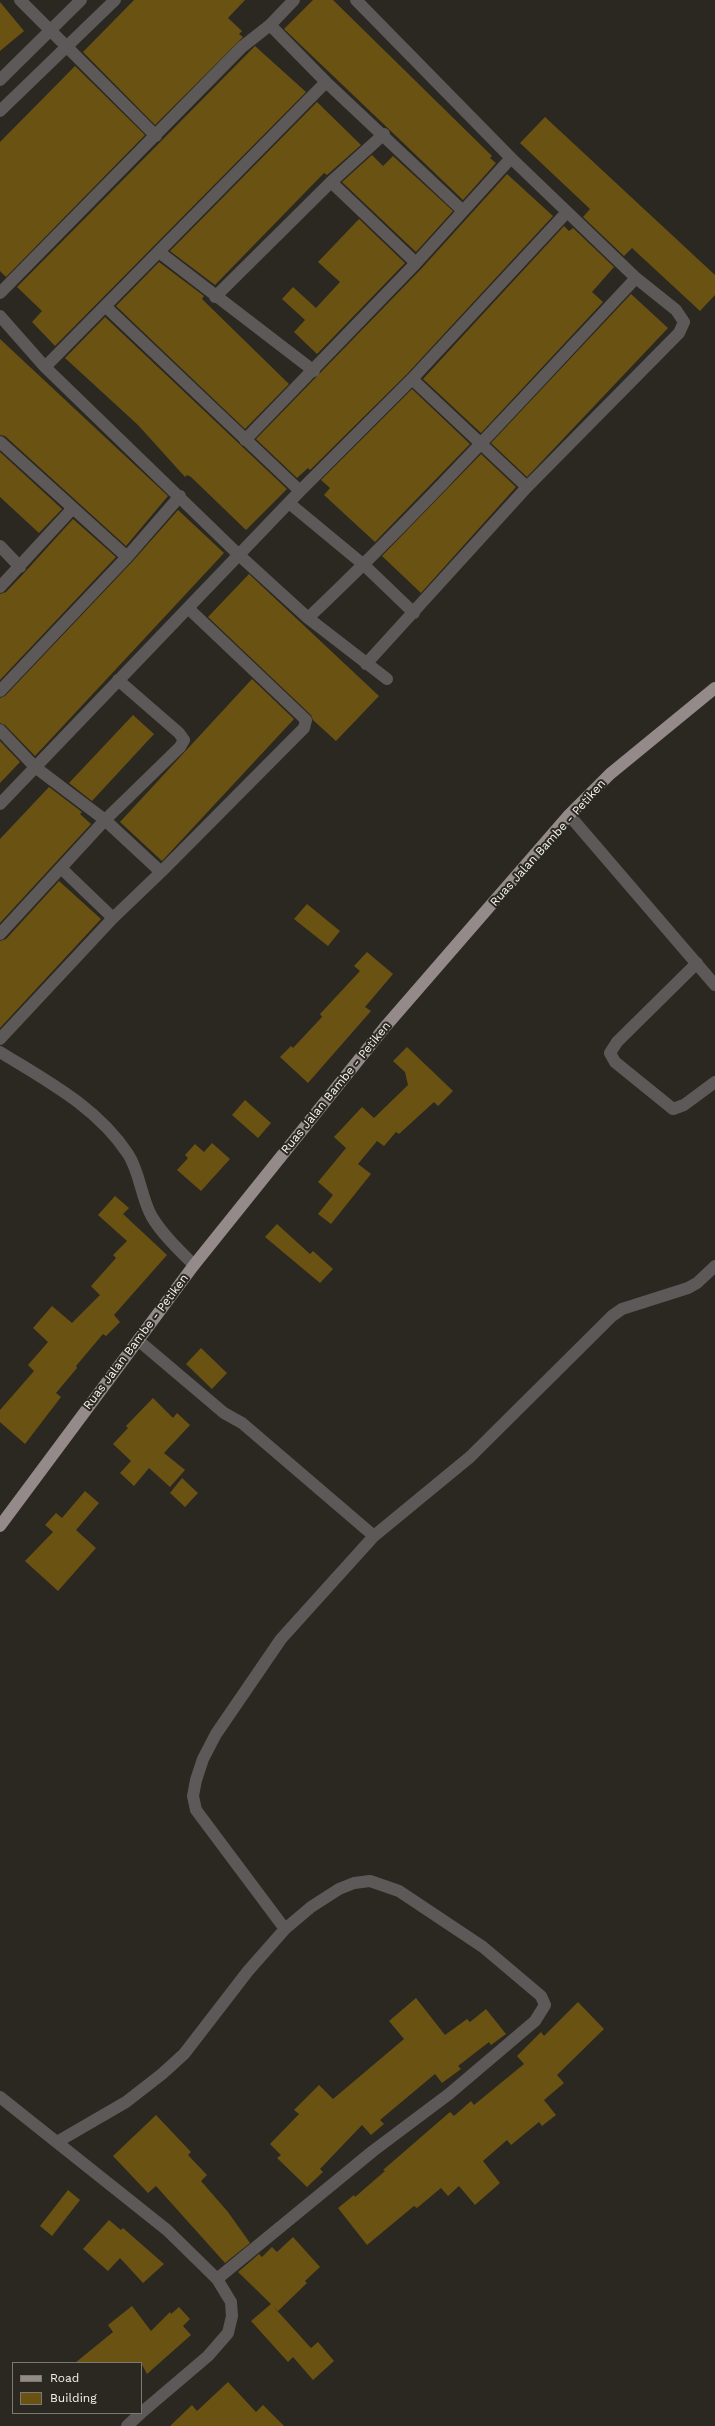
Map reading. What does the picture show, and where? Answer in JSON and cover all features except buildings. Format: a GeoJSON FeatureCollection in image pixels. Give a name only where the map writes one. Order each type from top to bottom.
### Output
{"type":"FeatureCollection","features":[{"type":"Feature","properties":{"kind":"main road","name":"Ruas Jalan Bambe - Petiken"},"geometry":{"type":"LineString","coordinates":[[0,1526],[194,1265],[385,1027],[569,815],[610,774],[715,688]]}},
{"type":"Feature","properties":{"kind":"street"},"geometry":{"type":"LineString","coordinates":[[20,0],[66,48],[156,136]]}},
{"type":"Feature","properties":{"kind":"street"},"geometry":{"type":"LineString","coordinates":[[0,80],[81,0]]}},
{"type":"Feature","properties":{"kind":"street"},"geometry":{"type":"LineString","coordinates":[[0,111],[115,0]]}},
{"type":"Feature","properties":{"kind":"street"},"geometry":{"type":"LineString","coordinates":[[0,293],[242,47],[270,25],[294,0]]}},
{"type":"Feature","properties":{"kind":"street"},"geometry":{"type":"LineString","coordinates":[[356,0],[511,158],[636,278],[676,310],[684,322],[683,327],[527,488],[366,664]]}},
{"type":"Feature","properties":{"kind":"street"},"geometry":{"type":"LineString","coordinates":[[270,25],[326,82],[384,134],[463,211]]}},
{"type":"Feature","properties":{"kind":"street"},"geometry":{"type":"LineString","coordinates":[[44,367],[326,82]]}},
{"type":"Feature","properties":{"kind":"street"},"geometry":{"type":"LineString","coordinates":[[215,297],[331,182],[384,134]]}},
{"type":"Feature","properties":{"kind":"street"},"geometry":{"type":"LineString","coordinates":[[245,440],[314,371],[416,263],[511,158]]}},
{"type":"Feature","properties":{"kind":"street"},"geometry":{"type":"LineString","coordinates":[[331,182],[416,263]]}},
{"type":"Feature","properties":{"kind":"street"},"geometry":{"type":"LineString","coordinates":[[0,804],[118,680],[240,556],[289,502],[412,379],[567,212]]}},
{"type":"Feature","properties":{"kind":"street"},"geometry":{"type":"LineString","coordinates":[[159,252],[215,297],[314,371]]}},
{"type":"Feature","properties":{"kind":"street"},"geometry":{"type":"LineString","coordinates":[[308,618],[364,565],[480,445],[636,278]]}},
{"type":"Feature","properties":{"kind":"street"},"geometry":{"type":"LineString","coordinates":[[105,306],[300,491]]}},
{"type":"Feature","properties":{"kind":"street"},"geometry":{"type":"LineString","coordinates":[[0,316],[44,367],[180,496],[240,556],[308,618],[366,664],[387,678]]}},
{"type":"Feature","properties":{"kind":"street"},"geometry":{"type":"LineString","coordinates":[[412,379],[527,488]]}},
{"type":"Feature","properties":{"kind":"street"},"geometry":{"type":"LineString","coordinates":[[0,442],[127,557]]}},
{"type":"Feature","properties":{"kind":"street"},"geometry":{"type":"LineString","coordinates":[[0,691],[127,557],[180,496]]}},
{"type":"Feature","properties":{"kind":"street"},"geometry":{"type":"LineString","coordinates":[[289,502],[364,565],[414,613]]}},
{"type":"Feature","properties":{"kind":"street"},"geometry":{"type":"LineString","coordinates":[[0,587],[73,508]]}},
{"type":"Feature","properties":{"kind":"street"},"geometry":{"type":"LineString","coordinates":[[0,546],[20,567]]}},
{"type":"Feature","properties":{"kind":"street"},"geometry":{"type":"LineString","coordinates":[[0,1039],[113,918],[161,872],[304,728],[306,720],[189,609]]}},
{"type":"Feature","properties":{"kind":"street"},"geometry":{"type":"LineString","coordinates":[[0,934],[62,869],[105,820],[180,747],[184,740],[179,732],[118,680]]}},
{"type":"Feature","properties":{"kind":"street"},"geometry":{"type":"LineString","coordinates":[[0,730],[35,768],[105,820],[161,872]]}},
{"type":"Feature","properties":{"kind":"street"},"geometry":{"type":"LineString","coordinates":[[569,815],[715,985]]}},
{"type":"Feature","properties":{"kind":"street"},"geometry":{"type":"LineString","coordinates":[[62,869],[113,918]]}},
{"type":"Feature","properties":{"kind":"street"},"geometry":{"type":"LineString","coordinates":[[697,963],[617,1042],[610,1053],[615,1062],[674,1109],[684,1105],[715,1082]]}},
{"type":"Feature","properties":{"kind":"street"},"geometry":{"type":"LineString","coordinates":[[0,1052],[76,1100],[106,1124],[129,1155],[151,1216],[172,1244],[194,1265]]}},
{"type":"Feature","properties":{"kind":"street"},"geometry":{"type":"LineString","coordinates":[[285,1929],[196,1810],[193,1796],[196,1780],[216,1734],[281,1639],[374,1536],[470,1458],[612,1316],[622,1309],[688,1288],[697,1283],[715,1266]]}},
{"type":"Feature","properties":{"kind":"street"},"geometry":{"type":"LineString","coordinates":[[139,1341],[224,1413],[242,1423],[374,1536]]}},
{"type":"Feature","properties":{"kind":"street"},"geometry":{"type":"LineString","coordinates":[[56,2142],[126,2102],[184,2054],[248,1970],[285,1929],[310,1907],[339,1889],[370,1881],[380,1883],[399,1891],[483,1947],[541,1996],[545,2005],[535,2021],[449,2094],[373,2151],[217,2279]]}},
{"type":"Feature","properties":{"kind":"street"},"geometry":{"type":"LineString","coordinates":[[0,2097],[167,2230],[217,2279],[231,2302],[232,2316],[228,2333],[208,2356],[142,2412]]}},
{"type":"Feature","properties":{"kind":"street"},"geometry":{"type":"LineString","coordinates":[[127,2426],[140,2414]]}}]}
